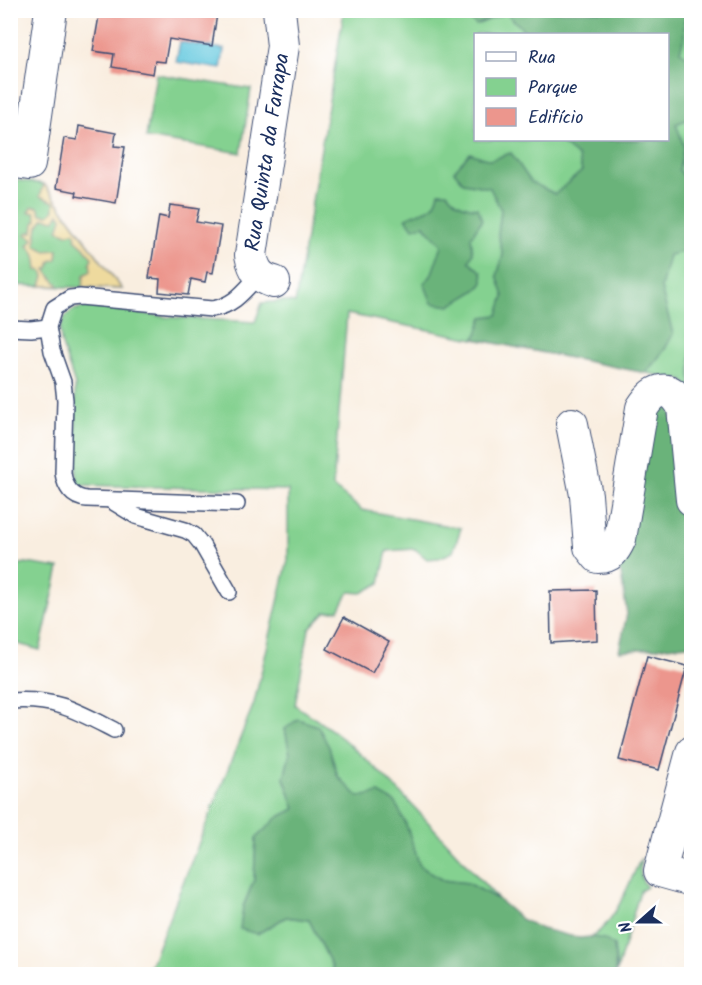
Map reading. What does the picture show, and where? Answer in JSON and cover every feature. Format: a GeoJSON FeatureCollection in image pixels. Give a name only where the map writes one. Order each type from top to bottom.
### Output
{"type":"FeatureCollection","features":[{"type":"Feature","properties":{"kind":"street"},"geometry":{"type":"LineString","coordinates":[[10,161],[29,164],[51,10]]}},
{"type":"Feature","properties":{"kind":"street","name":"Rua Quinta da Farrapa"},"geometry":{"type":"LineString","coordinates":[[266,279],[253,266],[251,255],[283,46],[279,10]]}},
{"type":"Feature","properties":{"kind":"street"},"geometry":{"type":"LineString","coordinates":[[572,424],[586,495],[590,547],[598,556],[610,555],[616,549],[620,539],[642,408],[654,392],[661,390],[670,392],[678,397],[683,407],[692,500]]}},
{"type":"Feature","properties":{"kind":"street"},"geometry":{"type":"LineString","coordinates":[[692,752],[660,871],[692,880]]}},
{"type":"Feature","properties":{"kind":"lane"},"geometry":{"type":"LineString","coordinates":[[237,504],[108,500],[80,498],[74,495],[64,484],[65,400],[63,382],[48,327],[54,308],[70,298],[91,297],[212,309],[237,300],[266,279]]}},
{"type":"Feature","properties":{"kind":"lane"},"geometry":{"type":"LineString","coordinates":[[10,328],[48,327]]}},
{"type":"Feature","properties":{"kind":"lane"},"geometry":{"type":"LineString","coordinates":[[108,500],[136,516],[185,530],[194,535],[229,592]]}},
{"type":"Feature","properties":{"kind":"lane"},"geometry":{"type":"LineString","coordinates":[[10,701],[34,700],[57,704],[82,713],[114,730]]}},
{"type":"Feature","properties":{"kind":"green space"},"geometry":{"type":"Polygon","coordinates":[[[344,11],[691,11],[691,388],[682,380],[347,314],[333,487],[362,510],[461,528],[453,552],[439,558],[427,559],[415,549],[387,551],[380,583],[362,593],[349,592],[339,610],[325,612],[309,629],[295,705],[337,734],[380,773],[421,814],[499,900],[468,883],[442,880],[420,866],[413,848],[379,793],[359,798],[338,777],[329,747],[285,729],[290,754],[284,778],[295,809],[277,818],[256,838],[254,880],[243,907],[257,934],[286,917],[309,920],[334,974],[147,974],[254,703],[288,560],[288,490],[77,485],[75,385],[61,342],[60,329],[65,317],[73,310],[89,306],[167,317],[255,322],[262,303],[283,301],[295,303],[344,11]]]}},
{"type":"Feature","properties":{"kind":"green space"},"geometry":{"type":"Polygon","coordinates":[[[459,11],[689,11],[690,13],[684,21],[684,38],[680,51],[687,56],[691,54],[691,118],[676,124],[684,146],[679,170],[691,185],[691,253],[690,250],[669,255],[661,288],[673,334],[665,349],[646,373],[475,339],[483,317],[498,315],[504,296],[497,276],[503,255],[498,235],[501,210],[490,188],[464,183],[454,171],[470,153],[490,160],[511,153],[531,182],[555,194],[582,171],[578,157],[558,141],[669,141],[669,33],[527,33],[506,13],[476,25],[459,11]]]}},
{"type":"Feature","properties":{"kind":"green space"},"geometry":{"type":"Polygon","coordinates":[[[156,74],[251,89],[241,153],[146,138],[156,74]]]}},
{"type":"Feature","properties":{"kind":"green space"},"geometry":{"type":"Polygon","coordinates":[[[10,179],[44,184],[122,289],[11,285],[10,179]]]}},
{"type":"Feature","properties":{"kind":"green space"},"geometry":{"type":"Polygon","coordinates":[[[439,192],[447,192],[460,204],[478,208],[482,220],[471,237],[473,253],[469,261],[482,272],[483,282],[474,292],[450,306],[432,303],[424,283],[431,276],[442,245],[424,225],[413,228],[406,218],[431,208],[439,192]]]}},
{"type":"Feature","properties":{"kind":"green space"},"geometry":{"type":"Polygon","coordinates":[[[663,404],[671,409],[684,490],[691,638],[688,645],[619,651],[627,614],[621,574],[614,561],[642,428],[663,404]]]}},
{"type":"Feature","properties":{"kind":"green space"},"geometry":{"type":"Polygon","coordinates":[[[26,563],[59,568],[40,650],[11,642],[11,566],[26,563]]]}},
{"type":"Feature","properties":{"kind":"green space"},"geometry":{"type":"Polygon","coordinates":[[[298,719],[318,726],[329,747],[338,777],[359,797],[379,793],[395,802],[406,824],[420,866],[442,880],[468,883],[499,900],[521,919],[542,929],[579,938],[604,939],[614,946],[616,974],[334,974],[309,920],[286,917],[257,934],[240,929],[243,907],[254,880],[256,838],[277,818],[295,809],[284,778],[290,754],[285,729],[298,719]]]}},
{"type":"Feature","properties":{"kind":"green space"},"geometry":{"type":"Polygon","coordinates":[[[641,858],[641,877],[647,887],[640,891],[617,971],[614,946],[592,937],[601,930],[615,912],[641,858]]]}},
{"type":"Feature","properties":{"kind":"sand"},"geometry":{"type":"Polygon","coordinates":[[[44,184],[122,289],[83,287],[84,275],[91,271],[92,258],[75,239],[74,232],[67,234],[58,230],[62,218],[59,213],[55,220],[44,218],[38,226],[35,245],[45,251],[58,250],[57,259],[51,261],[49,268],[46,269],[59,286],[41,286],[44,276],[42,271],[37,270],[34,254],[28,246],[33,239],[26,234],[33,232],[34,223],[37,220],[35,213],[29,212],[32,207],[38,207],[41,214],[49,215],[54,210],[54,202],[40,196],[44,184]]]}},
{"type":"Feature","properties":{"kind":"water"},"geometry":{"type":"Polygon","coordinates":[[[180,42],[224,49],[221,69],[176,62],[180,42]]]}},
{"type":"Feature","properties":{"kind":"building"},"geometry":{"type":"Polygon","coordinates":[[[100,10],[195,10],[217,14],[212,46],[169,39],[165,62],[155,61],[153,74],[112,67],[114,54],[93,51],[100,10]]]}},
{"type":"Feature","properties":{"kind":"building"},"geometry":{"type":"Polygon","coordinates":[[[79,126],[116,133],[114,146],[125,147],[116,203],[76,196],[77,192],[56,188],[64,138],[77,140],[79,126]]]}},
{"type":"Feature","properties":{"kind":"building"},"geometry":{"type":"Polygon","coordinates":[[[170,205],[199,209],[196,222],[221,226],[213,273],[207,272],[205,282],[191,279],[188,295],[159,292],[160,279],[149,278],[159,216],[168,218],[170,205]]]}},
{"type":"Feature","properties":{"kind":"building"},"geometry":{"type":"Polygon","coordinates":[[[596,590],[597,640],[551,643],[550,591],[596,590]]]}},
{"type":"Feature","properties":{"kind":"building"},"geometry":{"type":"Polygon","coordinates":[[[344,617],[389,642],[372,673],[327,649],[344,617]]]}},
{"type":"Feature","properties":{"kind":"building"},"geometry":{"type":"Polygon","coordinates":[[[647,656],[687,666],[659,770],[619,760],[647,656]]]}}]}
